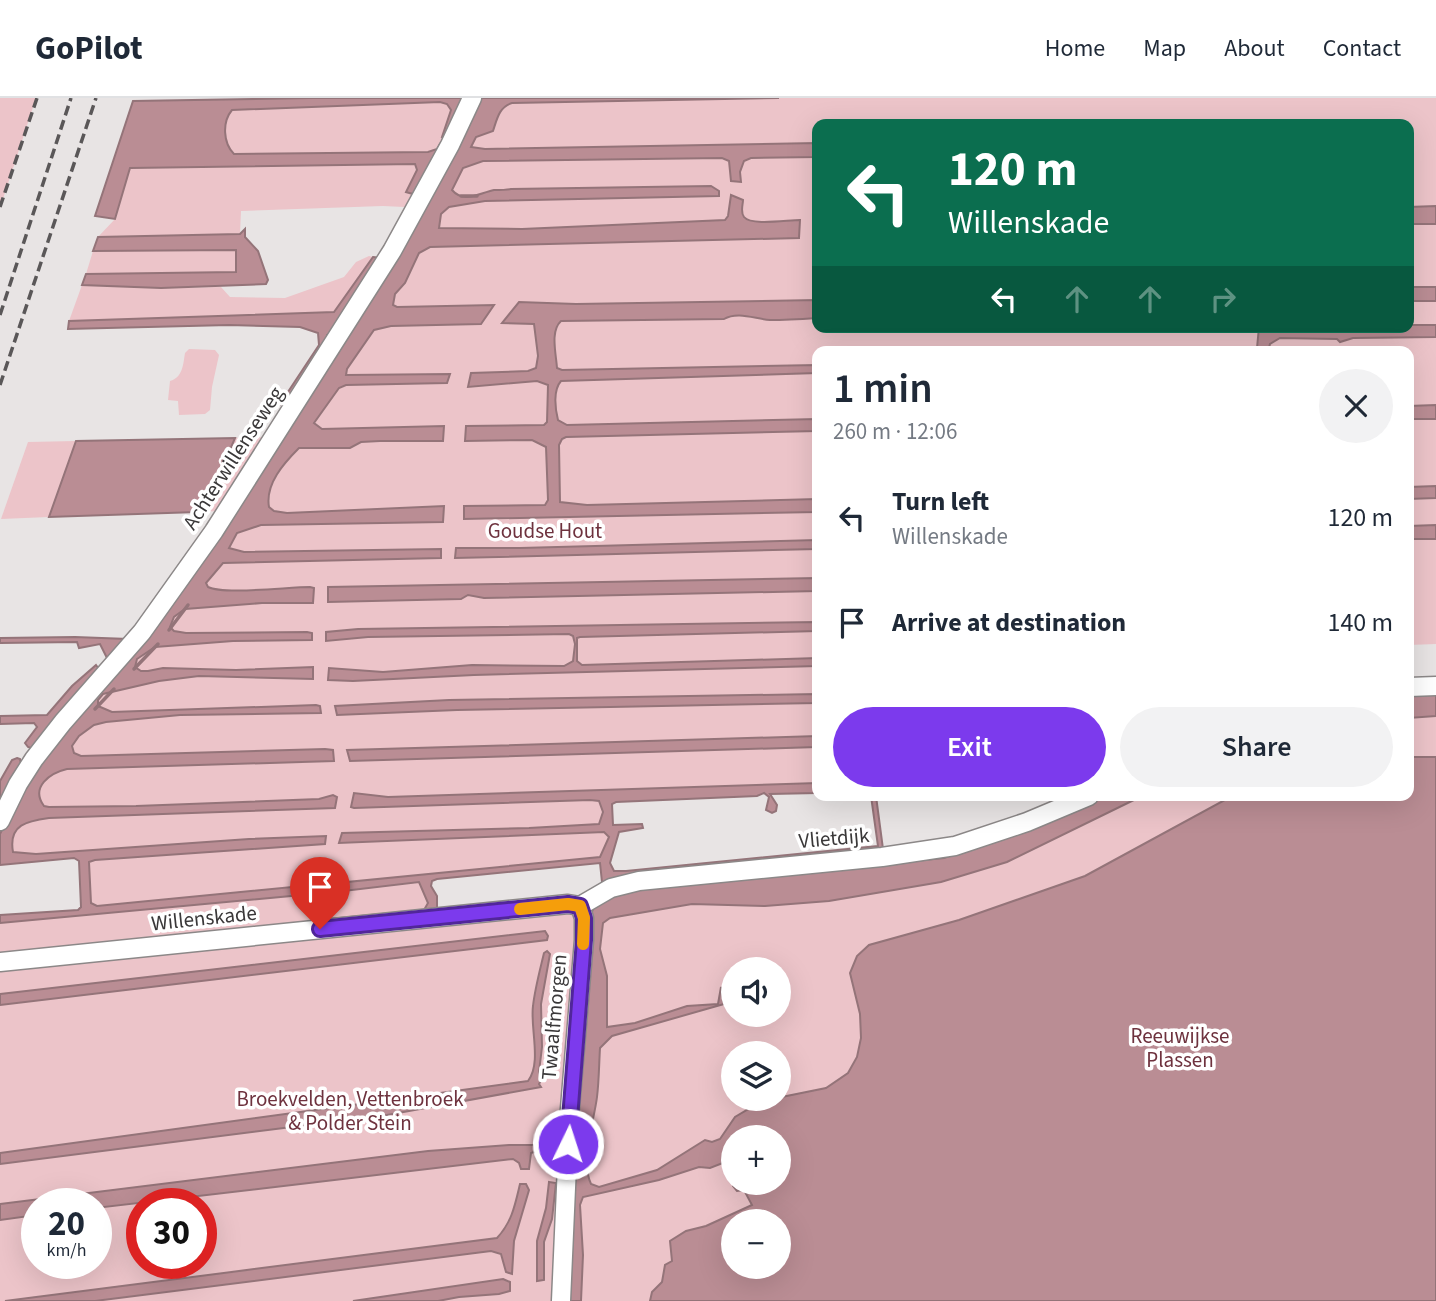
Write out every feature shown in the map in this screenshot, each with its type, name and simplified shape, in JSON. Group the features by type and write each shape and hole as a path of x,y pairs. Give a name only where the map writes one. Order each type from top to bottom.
{"street":[{"name":"Achterwillenseweg","path":"0,821 34,759 142,632 214,531 392,251 450,145 472,98"},
{"path":"1414,687 1436,686"},
{"name":"Vlietdijk","path":"580,906 611,888 639,881 882,857 955,846 1027,822 1077,801"},
{"name":"Willenskade","path":"0,962 568,904 580,906"},
{"name":"Twaalfmorgen","path":"561,1301 568,1133 584,940 584,918 580,906"}],"green space":[{"path":"0,98 36,98 0,208"},
{"name":"Goudse Hout","path":"648,98 1436,98 1436,644 1414,645 1414,346 812,346 812,788 608,796 612,830 607,859 429,876 430,912 0,957 0,919 85,912 83,855 0,856 9,824 103,694 481,103"},
{"path":"440,102 447,104 451,110 447,129 440,145 428,152 247,156 231,152 227,142 225,125 232,110"},
{"path":"415,164 420,196 410,211 404,207 383,206 241,211 240,234 98,237 115,219 130,168"},
{"path":"236,250 236,272 86,274 93,251"},
{"path":"373,257 334,312 69,321 82,285 221,287 230,297 285,298 344,277 356,262"},
{"path":"189,349 215,350 219,355 210,410 205,414 179,415 178,401 168,400 170,381 180,374 185,353"},
{"path":"268,437 221,511 197,512 222,469 235,438"},
{"path":"76,441 49,517 1,519 28,442"},
{"name":"Reeuwijkse Plassen","path":"1436,707 1436,1301 581,1301 583,1255 580,1205 599,915 1038,835 1109,801 1414,801 1414,708"},
{"name":"Broekvelden, Vettenbroek & Polder Stein","path":"597,900 564,1301 0,1301 0,971 570,913","holes":["529,1190 514,1241 512,1274 504,1243 515,1208"]}],"shaded area":[{"path":"467,98 446,138 442,137 451,110 447,104 440,102 232,110 229,115 225,126 226,138 234,154 428,152 437,149 440,144 443,145 420,196 406,192 417,170 415,164 130,168 115,219 95,216 133,101"},
{"path":"477,98 779,98 512,103 501,110 493,131 476,137 471,147 485,149 812,143 812,157 751,158 744,161 740,172 741,182 731,181 729,161 722,158 483,161 463,168 452,190 467,197 511,189 711,186 719,191 719,196 485,201 449,207 441,214 439,228 522,229 725,220 731,195 743,200 742,213 748,220 800,220 799,238 430,247 419,253 405,283 395,294 393,305 494,305 481,324 391,326 374,330 347,369 346,375 450,374 447,383 346,385 339,388 314,423 322,429 444,426 443,441 380,441 361,442 350,448 299,448 273,482 269,507 274,511 287,513 444,506 443,522 261,525 237,533 229,548 244,552 441,549 441,558 223,563 206,583 208,587 242,591 310,587 314,588 313,603 262,603 185,609 174,617 170,627 174,631 307,632 312,633 312,640 233,641 155,647 137,659 135,667 148,671 163,668 236,670 313,667 313,679 199,676 159,681 103,694 98,700 98,706 112,712 316,705 320,706 321,713 180,715 106,722 94,725 79,736 72,746 74,753 81,756 325,749 333,750 334,761 67,769 49,777 39,793 44,806 49,807 319,799 333,795 337,797 335,808 49,818 21,826 12,843 13,852 36,854 326,836 325,844 89,862 91,903 97,906 312,885 312,894 0,923 0,915 78,910 81,907 79,861 74,858 0,865 0,834 17,797 38,763 188,578"},
{"path":"1436,206 1436,224 1414,224 1414,207"},
{"path":"245,229 245,237 258,251 268,280 266,284 161,288 82,285 86,274 236,272 236,250 93,251 98,237 240,234"},
{"path":"373,257 382,258 334,334 327,335 327,342 284,407 280,404 319,345 318,333 300,327 229,325 68,329 69,321 334,312"},
{"path":"1414,287 1436,287 1436,301 1414,301"},
{"path":"812,300 812,318 770,320 741,316 724,319 561,321 554,343 557,368 562,370 812,365 812,373 561,381 556,394 556,410 558,420 567,425 812,419 812,431 566,437 559,445 560,502 587,505 812,499 812,512 464,519 464,506 545,505 548,500 546,447 532,440 465,441 466,426 544,425 547,422 548,385 537,381 468,387 471,373 528,371 536,368 538,356 534,324 502,323 519,302 576,304"},
{"path":"1414,325 1436,325 1436,337 1353,338 1340,342 1337,339 1280,338 1270,346 1257,346 1258,333 1414,333"},
{"path":"1436,405 1436,419 1414,419 1414,406"},
{"path":"235,438 222,469 197,512 49,517 76,441"},
{"path":"1436,486 1436,498 1414,499 1414,487"},
{"path":"1436,525 1436,539 1414,539 1414,526"},
{"path":"812,540 812,549 455,558 456,548"},
{"path":"812,578 812,591 484,598 468,595 461,599 328,602 328,587"},
{"path":"812,622 812,631 580,637 577,638 577,661 582,665 812,658 812,666 328,680 329,668 383,672 472,665 564,666 573,661 575,644 573,636 569,634 368,637 326,641 326,632 358,629"},
{"path":"0,638 127,639 119,651 107,658 100,644 79,648 77,642 0,643"},
{"path":"96,665 99,669 34,749 25,743 37,727 34,723 0,724 0,716 47,715 72,686"},
{"path":"1414,691 1436,691 1436,716 1414,718"},
{"path":"812,694 812,703 337,715 335,706 449,700"},
{"path":"812,736 812,747 350,761 347,750"},
{"name":"Reeuwijkse Plassen","path":"1414,757 1436,757 1436,1301 650,1301 652,1292 662,1282 665,1265 672,1261 670,1241 686,1231 721,1219 721,1279 791,1279 791,1209 743,1209 752,1205 747,1195 791,1195 791,1125 730,1125 735,1117 745,1111 791,1111 791,1095 826,1088 848,1073 857,1057 861,1038 860,1014 850,973 857,956 869,945 959,920 1085,876 1223,801 1414,801"},
{"path":"17,758 21,764 0,803 0,781 12,760"},
{"path":"812,783 812,793 770,794 777,805 776,811 772,813 766,810 769,797 764,793 757,796 616,802 612,804 613,825 642,824 643,828 619,832 610,863 614,871 626,871 878,846 872,801 877,801 883,849 606,885 602,882 600,863 437,879 432,881 431,886 437,896 437,912 332,922 328,919 424,910 428,903 419,882 335,892 327,891 327,884 600,857 609,837 604,832 339,843 342,833 599,824 603,812 599,801 590,800 351,807 354,793 388,797"},
{"name":"Reeuwijkse Plassen","path":"1087,801 1132,801 1007,862 941,882 829,901 765,906 692,904 610,918 603,923 600,949 607,976 607,1027 635,1023 687,1006 718,1004 721,987 721,1005 612,1036 600,1048 597,1097 587,1164 591,1184 599,1187 657,1170 705,1140 712,1142 720,1139 721,1164 583,1197 580,1205 583,1255 581,1301 564,1301 591,915 594,906 626,890 944,858 1008,836"},
{"path":"545,931 547,940 0,1005 0,994"},
{"path":"547,951 550,954 541,1004 541,1087 387,1115 0,1164 0,1153 528,1081 534,1065 534,999 544,953"},
{"path":"536,1145 537,1151 531,1153 529,1169 521,1169 519,1163 513,1159 217,1194 217,1188 129,1188 428,1151"},
{"path":"549,1182 556,1183 552,1219 544,1242 544,1280 537,1281 537,1241 546,1208"},
{"path":"520,1184 526,1184 529,1190 514,1241 512,1274 506,1272 501,1254 491,1251 95,1301 5,1301 177,1279 217,1279 217,1274 497,1238 510,1219"},
{"path":"126,1188 126,1204 112,1206 112,1190"},
{"path":"21,1201 21,1217 0,1220 0,1204"},
{"path":"503,1279 510,1282 510,1291 499,1294 438,1301 353,1301"}],"waterway":[{"path":"461,196 477,196"},
{"path":"169,630 188,605"},
{"path":"134,669 158,644"},
{"path":"95,709 114,689"}],"railway":[{"path":"0,207 37,98"},
{"path":"0,315 71,98"},
{"path":"0,385 96,98"}],"slow traffic":[{"path":"520,909 568,904 580,906 584,918 583,944"}],"route":[{"path":"320,929 568,904 580,906 584,918 584,940 568,1144"}]}
